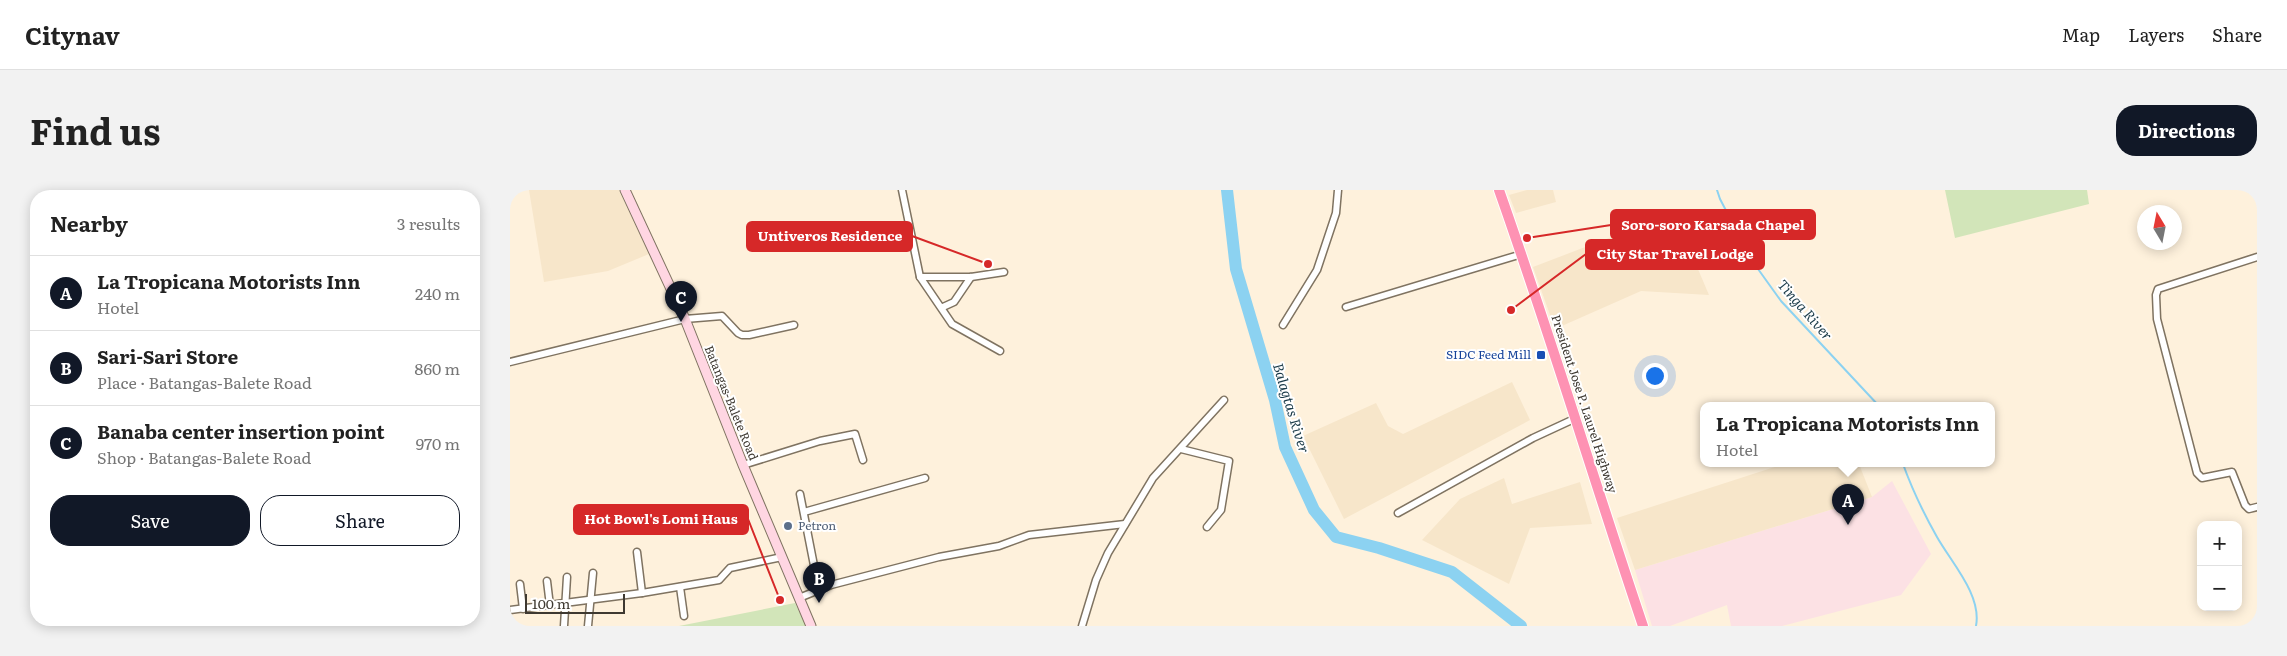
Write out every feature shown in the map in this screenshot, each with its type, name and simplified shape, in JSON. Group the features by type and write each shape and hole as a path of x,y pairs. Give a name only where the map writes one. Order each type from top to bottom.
{"highway":[{"name":"President Jose P. Laurel Highway","path":"1499,190 1538,299 1574,419 1643,626"}],"main road":[{"name":"Batangas-Balete Road","path":"625,190 685,318 742,466 812,626"}],"street":[{"path":"902,190 920,277 943,307 952,324 1000,350"},
{"path":"1283,325 1317,270 1336,213 1338,190"},
{"path":"1346,307 1522,254"},
{"path":"2257,257 2158,289 2156,295 2160,328 2197,473 2202,478 2232,472 2245,505 2249,509 2257,507"},
{"path":"920,277 972,277 1004,272"},
{"path":"943,307 954,302 972,277"},
{"path":"510,362 685,318 722,316 738,333 749,335 794,325"},
{"path":"1082,626 1096,580 1108,553 1153,478 1224,400"},
{"path":"1398,513 1533,438 1574,419"},
{"path":"742,466 820,441 855,434 863,460"},
{"path":"1182,448 1229,460 1221,510 1207,527"},
{"path":"804,512 925,478"},
{"path":"800,494 819,591"},
{"path":"799,598 831,586 939,557 1000,546 1029,535 1125,524"},
{"path":"638,552 642,594"},
{"path":"510,610 642,594 719,580 730,568 782,557"},
{"path":"588,626 593,573"},
{"path":"564,626 567,577"},
{"path":"547,581 550,606"},
{"path":"520,584 523,609"},
{"path":"680,587 684,616"}],"shaded area":[{"path":"529,190 619,190 649,254 608,271 544,282"},
{"path":"1527,190 1553,190 1556,202 1516,213 1509,195"},
{"path":"1674,213 1709,295 1641,291 1555,329 1533,267"},
{"name":"SIDC Feed Mill","path":"1512,382 1530,420 1344,519 1303,436 1376,403 1388,426 1403,434"},
{"path":"1775,467 1860,467 1872,497 1635,570 1617,518"},
{"path":"1504,478 1512,504 1580,482 1592,524 1530,528 1509,584 1422,540 1460,499"},
{"path":"1892,481 1931,554 1901,595 1782,626 1731,626 1727,605 1670,626 1652,626 1635,570 1872,497"}],"green space":[{"path":"1945,190 2087,190 2089,204 1955,238"},
{"path":"795,603 806,626 679,626"}],"waterway":[{"name":"Balagtas River","path":"1227,190 1236,269 1275,400 1285,447 1314,510 1336,537 1379,548 1452,572 1521,626"},
{"name":"Tinga River","path":"1717,190 1753,262 1781,301 1875,402"},
{"name":"Tinga River","path":"1904,467 1927,519 1970,591 1977,614 1976,626"}],"place":[{"name":"Soro-soro Karsada Chapel","path":"1527,238"},
{"name":"Untiveros Residence","path":"988,264"},
{"name":"City Star Travel Lodge","path":"1511,310"},
{"name":"Banaba center insertion point","path":"681,322"},
{"name":"SIDC Feed Mill","path":"1541,355"},
{"name":"La Tropicana Motorists Inn","path":"1848,525"},
{"name":"Petron","path":"788,526"},
{"name":"Hot Bowl's Lomi Haus","path":"780,600"},
{"name":"Sari-Sari Store","path":"819,603"}]}
